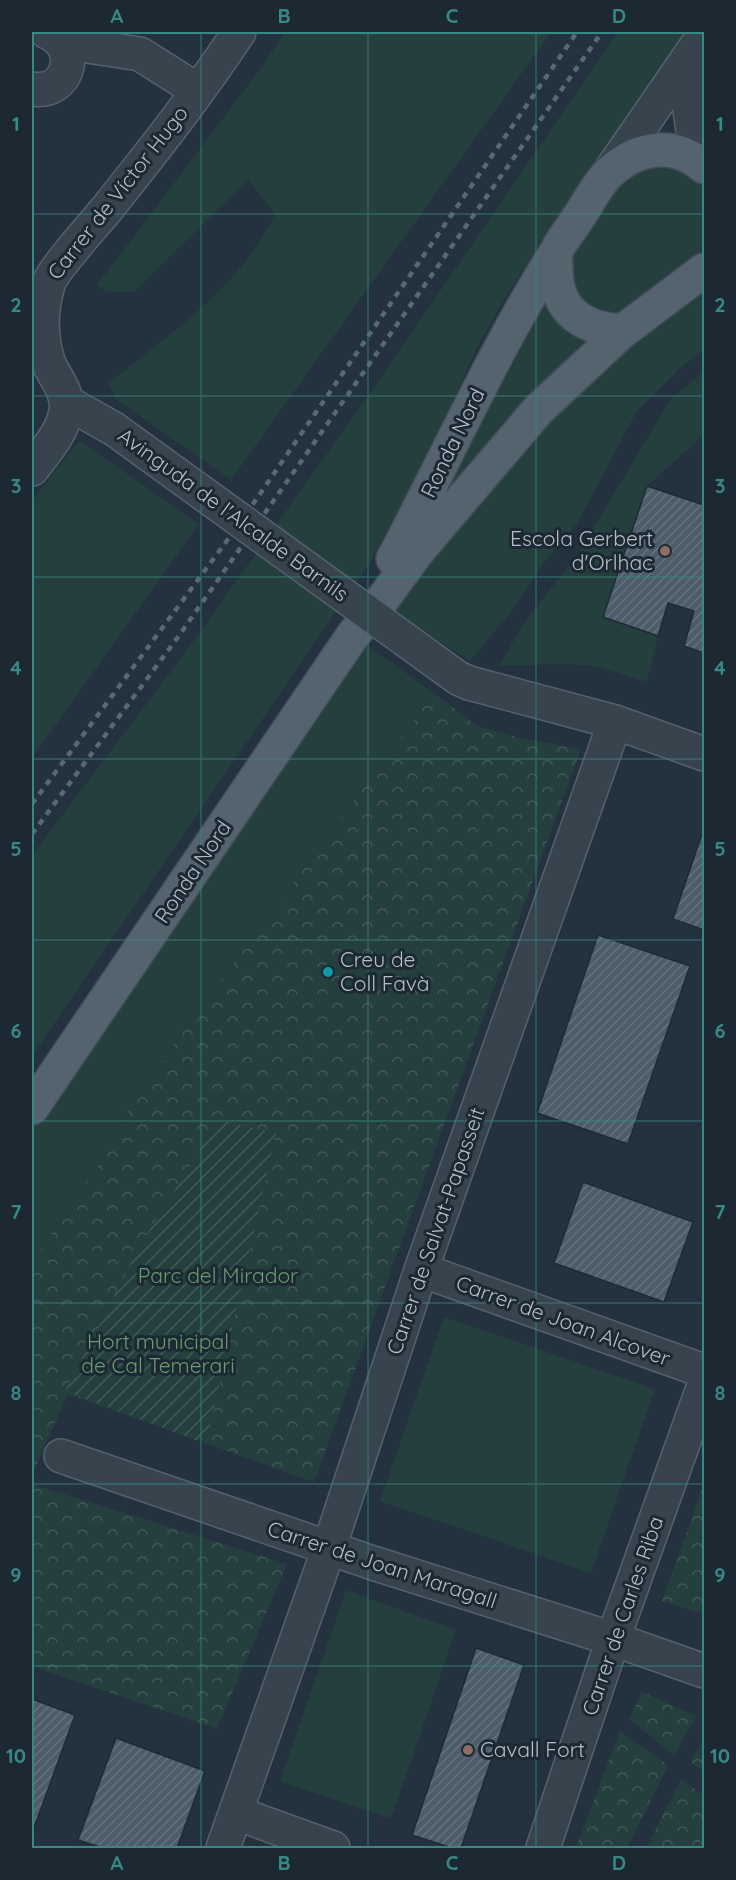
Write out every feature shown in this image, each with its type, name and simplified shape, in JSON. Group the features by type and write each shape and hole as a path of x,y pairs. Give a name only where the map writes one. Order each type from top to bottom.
{"main road":[{"name":"Ronda Nord","path":"353,635 531,291 609,173 642,154 668,149 680,152 705,165"},
{"path":"556,252 556,278 560,295 571,312 590,326 623,331 626,328"},
{"name":"Ronda Nord","path":"32,1108 353,635 418,551 538,410 626,328 705,270"}],"street":[{"name":"Carrer de Víctor Hugo","path":"66,402 61,384 49,362 44,337 42,308 48,281 116,198 239,32"},
{"path":"54,37 140,54 197,90"},
{"path":"32,89 45,89 62,78 66,70 68,60 66,51 54,37"},
{"path":"702,38 687,89 695,144 705,165"},
{"path":"609,173 702,38"},
{"path":"32,469 60,428 66,413 66,402"},
{"name":"Avinguda de l'Alcalde Barnils","path":"66,402 114,429 458,678 469,683 615,722 705,754"},
{"name":"Carrer de Salvat-Papasseit","path":"236,1813 329,1548 421,1270 615,722"},
{"name":"Carrer de Joan Alcover","path":"421,1270 705,1371"},
{"name":"Carrer de Carles Riba","path":"543,1848 613,1639 705,1384"},
{"name":"Carrer de Joan Maragall","path":"61,1456 329,1548 613,1639 705,1671"},
{"path":"223,1848 236,1813 333,1848"}],"green space":[{"path":"285,32 551,32 231,480 116,399 109,383 179,327 224,286 261,240 275,214 248,180 134,292 107,292 97,285 264,64"},
{"path":"618,32 688,32 511,288 480,342 421,469 370,562 32,1056 32,855 185,653 370,393"},
{"path":"657,166 683,171 704,187 704,251 698,258 618,315 591,312 578,299 570,279 574,252 610,197 637,173"},
{"path":"704,270 704,350 686,363 637,411 578,522 543,564 513,610 470,661 380,603 476,481"},
{"path":"548,298 595,341 439,503"},
{"path":"704,371 704,435 647,486 603,616 658,636 647,682 595,666 564,664 499,666 524,623 576,557 670,400"},
{"path":"79,440 199,524 32,758 32,501"},
{"path":"353,635 434,693 129,1105 123,1129 32,1263 32,1108"},
{"name":"Parc del Mirador","path":"434,693 477,726 517,737 581,749 314,1482 68,1394 32,1475 32,1263 123,1129 129,1105"},
{"name":"Hort municipal de Cal Temerari","path":"219,1120 276,1133 206,1444 65,1391 143,1240"},
{"path":"444,1317 655,1389 591,1573 380,1501"},
{"path":"32,1484 287,1564 217,1729 32,1666"},
{"path":"704,1484 704,1614 662,1601"},
{"path":"346,1590 456,1630 391,1819 280,1781"},
{"path":"642,1692 697,1716 674,1755 629,1719"},
{"path":"620,1731 668,1765 627,1848 576,1848"},
{"path":"704,1738 704,1772 691,1762"},
{"path":"681,1779 704,1796 704,1848 646,1848"}],"building":[{"name":"Escola Gerbert d'Orlhac","path":"647,486 704,505 704,653 684,646 694,611 668,603 658,636 603,617"},
{"path":"704,828 704,930 673,919"},
{"path":"598,935 690,966 628,1144 537,1113"},
{"path":"583,1182 693,1222 664,1302 554,1263"},
{"name":"Cavall Fort","path":"476,1648 524,1665 461,1848 452,1848 412,1835"},
{"path":"32,1699 75,1715 34,1828 32,1827"},
{"path":"116,1738 205,1771 177,1848 103,1848 78,1840"}],"railway":[{"path":"32,804 240,523 577,32"},
{"path":"32,834 178,637 602,32"}],"place":[{"name":"Escola Gerbert d'Orlhac","path":"665,551"},
{"name":"Creu de Coll Favà","path":"328,972"},
{"name":"Cavall Fort","path":"468,1750"}]}
